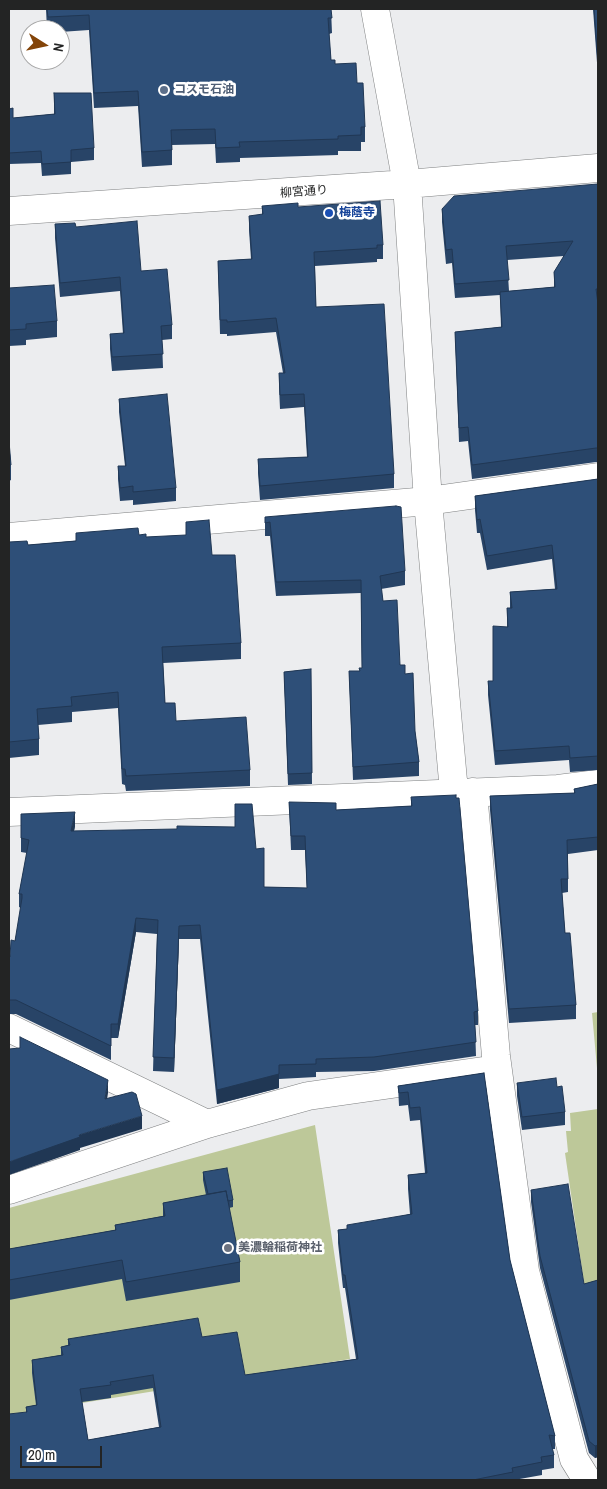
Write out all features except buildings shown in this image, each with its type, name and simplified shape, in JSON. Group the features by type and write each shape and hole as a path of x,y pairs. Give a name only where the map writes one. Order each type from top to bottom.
{"street":[{"path":"375,9 407,184 428,501 497,1069 525,1271 574,1459 588,1480 598,1477"},
{"name":"柳宮通り","path":"9,212 407,184 598,168"},
{"path":"9,537 428,501 598,478"},
{"path":"9,812 558,789 598,784"},
{"path":"9,1028 207,1124"},
{"path":"9,1190 207,1124 308,1096 497,1069"}],"green space":[{"path":"598,1012 598,1079 592,1013"},
{"path":"598,1109 598,1287 585,1290 565,1153 568,1152 566,1131 571,1131 570,1113"},
{"name":"美濃輪稲荷神社","path":"315,1125 350,1359 9,1415 9,1208"}],"place":[{"name":"コスモ石油","path":"164,90"},
{"name":"梅蔭寺","path":"329,213"},
{"name":"美濃輪稲荷神社","path":"228,1248"}]}
